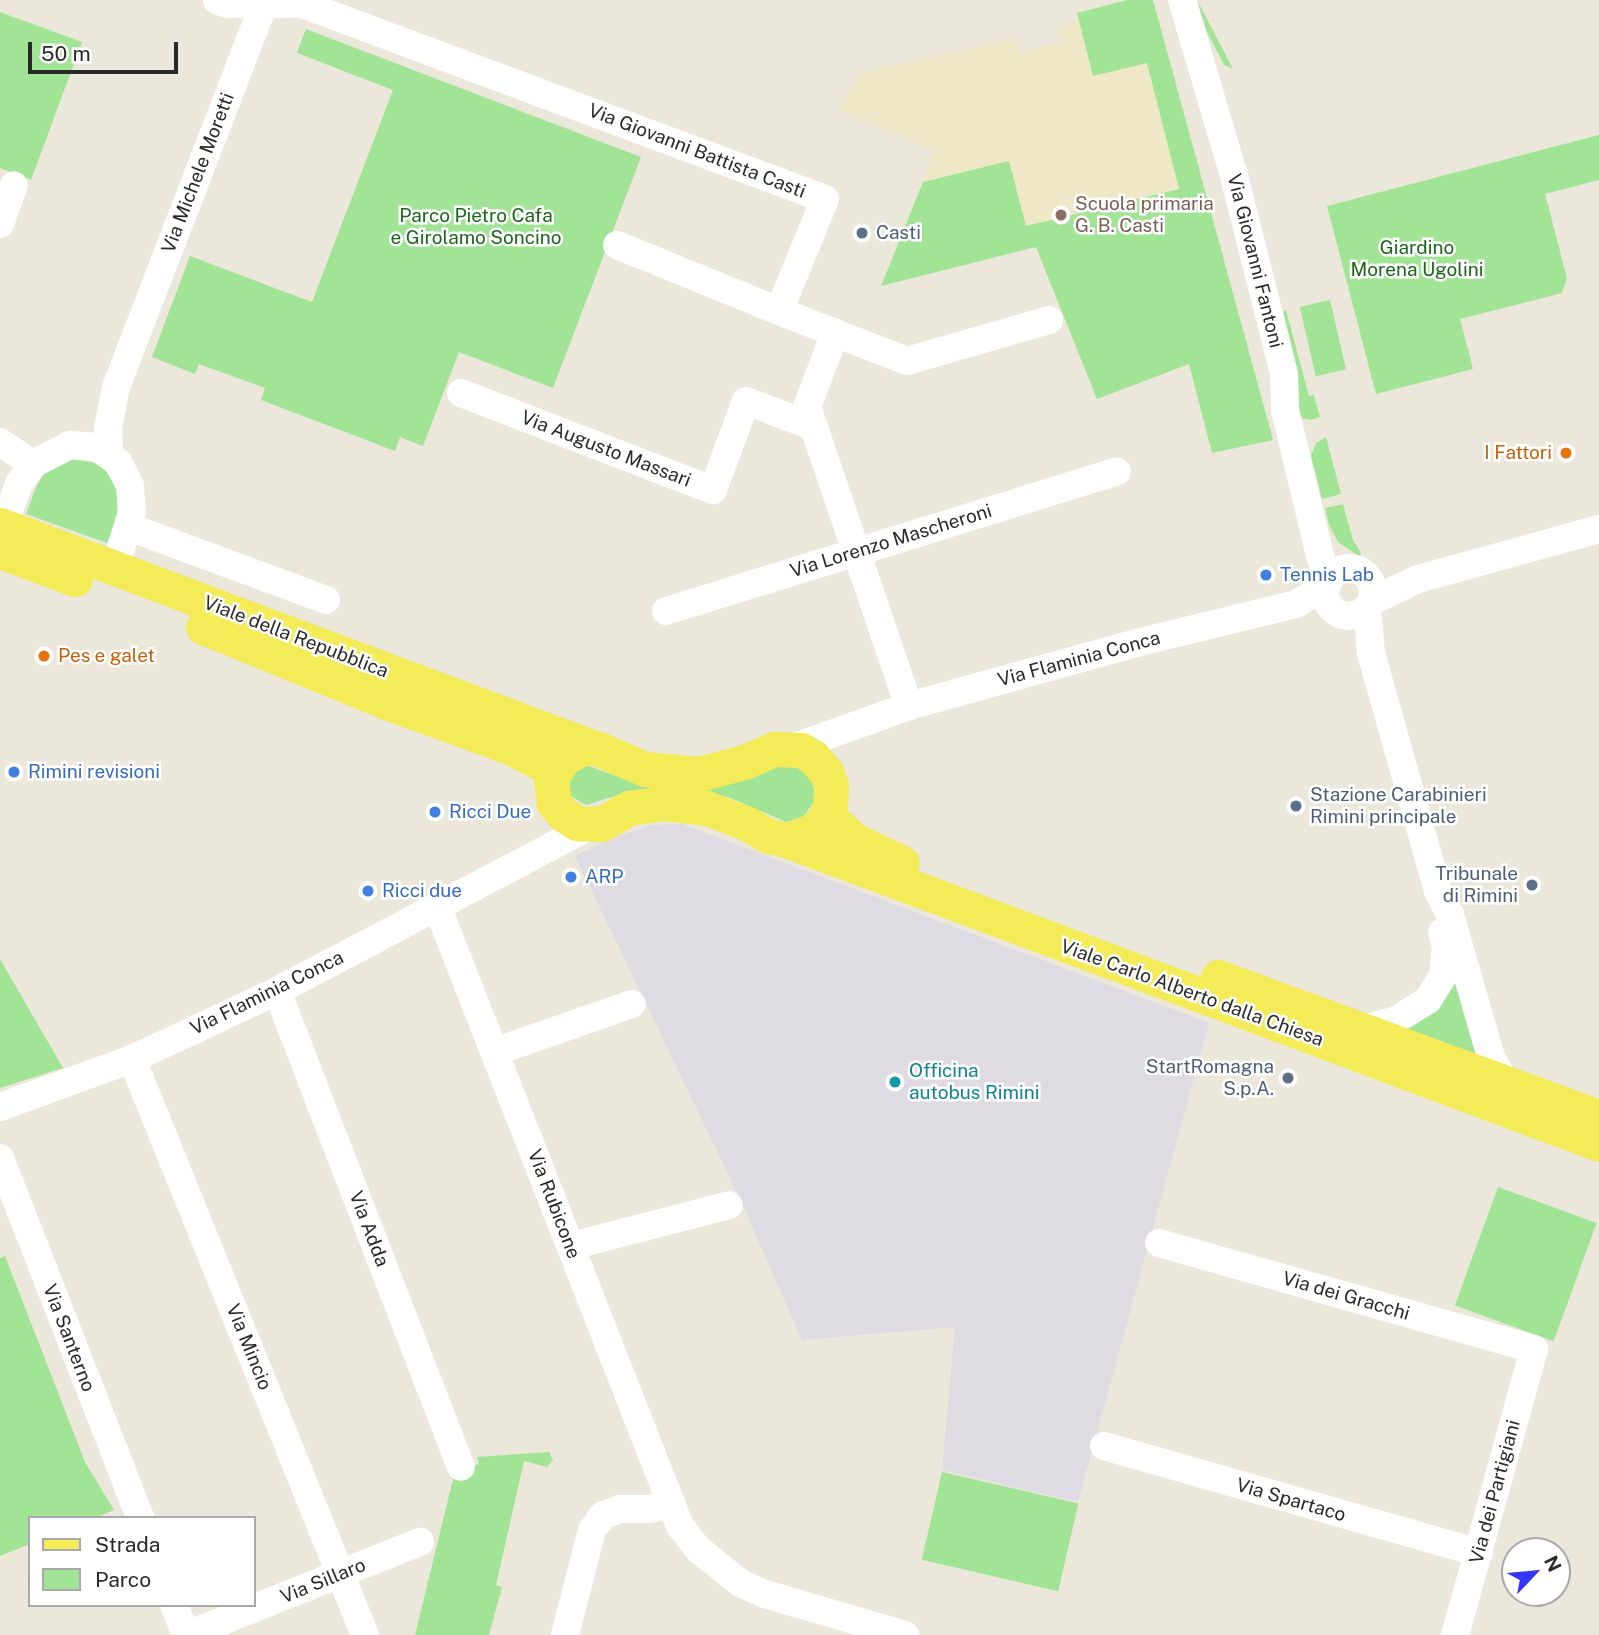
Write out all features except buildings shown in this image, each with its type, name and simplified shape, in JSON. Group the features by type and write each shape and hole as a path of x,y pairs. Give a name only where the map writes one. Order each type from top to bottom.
{"main road":[{"name":"Viale della Repubblica","path":"1,534 115,568 645,769 699,774 744,762 774,749 792,748"},
{"name":"Viale della Repubblica","path":"1,534 186,620 389,703 510,747 554,786 571,821 592,825"},
{"path":"554,786 570,752 592,747"},
{"path":"786,840 811,832 827,815 832,795 826,772 813,757 792,748"},
{"name":"Viale Carlo Alberto dalla Chiesa","path":"592,825 609,820 629,808 664,803 707,808 741,820 768,836 979,902 1363,1029 1599,1117"},
{"name":"Viale Carlo Alberto dalla Chiesa","path":"827,815 869,849 979,902 1599,1144"}],"street":[{"path":"217,0 227,4 264,3"},
{"name":"Via Giovanni Fantoni","path":"1182,0 1233,172 1278,347 1284,374 1286,410 1315,524 1330,547 1371,653 1438,891"},
{"name":"Via Giovanni Battista Casti","path":"264,3 302,4 825,199 779,311"},
{"name":"Via Michele Moretti","path":"109,453 108,428 117,387 264,3"},
{"path":"0,224 14,185"},
{"path":"617,245 907,361 1049,320"},
{"path":"835,333 807,407 909,706"},
{"name":"Via Michele Moretti","path":"81,444 117,387"},
{"name":"Via Augusto Massari","path":"461,393 713,490 746,401 814,427"},
{"path":"0,442 33,464"},
{"path":"1,534 19,484 33,464 58,449 81,444 109,453 118,462 131,486 129,527 115,568"},
{"name":"Via Lorenzo Mascheroni","path":"666,611 1117,471"},
{"path":"129,527 326,600"},
{"path":"1349,593 1418,579 1599,529"},
{"name":"Via Flaminia Conca","path":"792,748 909,706 1148,639 1349,593"},
{"name":"Via Flaminia Conca","path":"826,772 844,743 864,722"},
{"name":"Via Flaminia Conca","path":"524,859 542,836 554,786"},
{"name":"Via Flaminia Conca","path":"0,1107 132,1059 277,991 592,825"},
{"path":"1363,1029 1396,1020 1428,1000 1443,976 1446,948 1439,921 1438,891"},
{"path":"1438,891 1450,915 1491,1056 1504,1080"},
{"name":"Via Rubicone","path":"437,906 680,1526 698,1549 740,1583 765,1594 905,1635"},
{"name":"Via Adda","path":"277,991 461,1466"},
{"path":"494,1052 632,1004"},
{"name":"Via Mincio","path":"132,1059 365,1635"},
{"name":"Via Santerno","path":"0,1158 139,1516"},
{"path":"571,1245 729,1205"},
{"name":"Via dei Gracchi","path":"1158,1244 1534,1349"},
{"name":"Via dei Partigiani","path":"1455,1635 1534,1349"},
{"name":"Via Spartaco","path":"1104,1446 1479,1553"},
{"path":"565,1635 592,1530 602,1516 619,1509 650,1508 670,1503"},
{"name":"Via Sillaro","path":"186,1635 420,1542"},
{"path":"175,1607 186,1635"}],"shaded area":[{"name":"Scuola primaria G. B. Casti","path":"1127,0 1153,0 1273,440 1212,453 1189,364 1097,399 1036,247 881,286 935,151 838,110 859,73 1016,38 1020,52 1062,42 1059,25 1079,20 1077,13"},
{"path":"682,824 1209,1023 1078,1502 942,1470 955,1327 802,1340 740,1199 575,856 611,839 651,825"}],"green space":[{"path":"1127,0 1153,0 1273,440 1212,453 1189,364 1097,399 1036,247 881,286 923,182 1009,161 1026,226 1179,189 1147,63 1093,76 1077,13"},
{"path":"1197,0 1233,69 1224,65 1207,32"},
{"path":"0,12 82,42 31,180 0,168"},
{"name":"Parco Pietro Cafa e Girolamo Soncino","path":"306,29 641,157 553,388 459,352 423,446 400,437 395,451 261,400 265,388 199,364 195,374 152,357 190,256 312,302 393,90 297,53"},
{"name":"Giardino Morena Ugolini","path":"1599,135 1599,180 1545,194 1567,278 1562,293 1460,319 1473,369 1376,394 1327,206"},
{"path":"1330,300 1346,369 1316,376 1300,307"},
{"path":"1286,310 1309,396 1314,395 1320,417 1311,420 1302,418 1298,409 1297,370 1283,311"},
{"path":"1326,437 1341,494 1322,499 1311,456 1316,443"},
{"path":"72,459 101,464 118,489 117,520 107,543 26,514 37,485 46,471"},
{"path":"1343,504 1353,540 1361,553 1360,557 1338,542 1329,525 1325,508"},
{"path":"586,765 641,785 716,787 741,781 774,766 802,768 814,783 814,802 804,816 786,822 731,798 702,790 628,792 586,805 569,795 568,778"},
{"path":"0,959 63,1068 0,1088"},
{"path":"1457,971 1480,1058 1394,1029"},
{"path":"1498,1187 1597,1223 1554,1341 1455,1305"},
{"path":"5,1256 85,1462 114,1510 100,1516 28,1516 28,1545 0,1556 0,1258"},
{"path":"549,1452 553,1460 547,1467 524,1461 496,1585 502,1587 489,1635 415,1635 455,1471 479,1464 477,1457"},
{"path":"942,1472 1078,1503 1058,1591 922,1560"}],"place":[{"name":"Scuola primaria G. B. Casti","path":"1061,215"},
{"name":"Casti","path":"862,233"},
{"name":"I Fattori","path":"1566,453"},
{"name":"Tennis Lab","path":"1266,575"},
{"name":"Pes e galet","path":"44,656"},
{"name":"Rimini revisioni","path":"14,772"},
{"name":"Stazione Carabinieri Rimini principale","path":"1296,806"},
{"name":"Ricci Due","path":"435,812"},
{"name":"ARP","path":"571,877"},
{"name":"Tribunale di Rimini","path":"1532,885"},
{"name":"Ricci due","path":"368,891"},
{"name":"StartRomagna S.p.A.","path":"1288,1078"},
{"name":"Officina autobus Rimini","path":"895,1082"}]}
